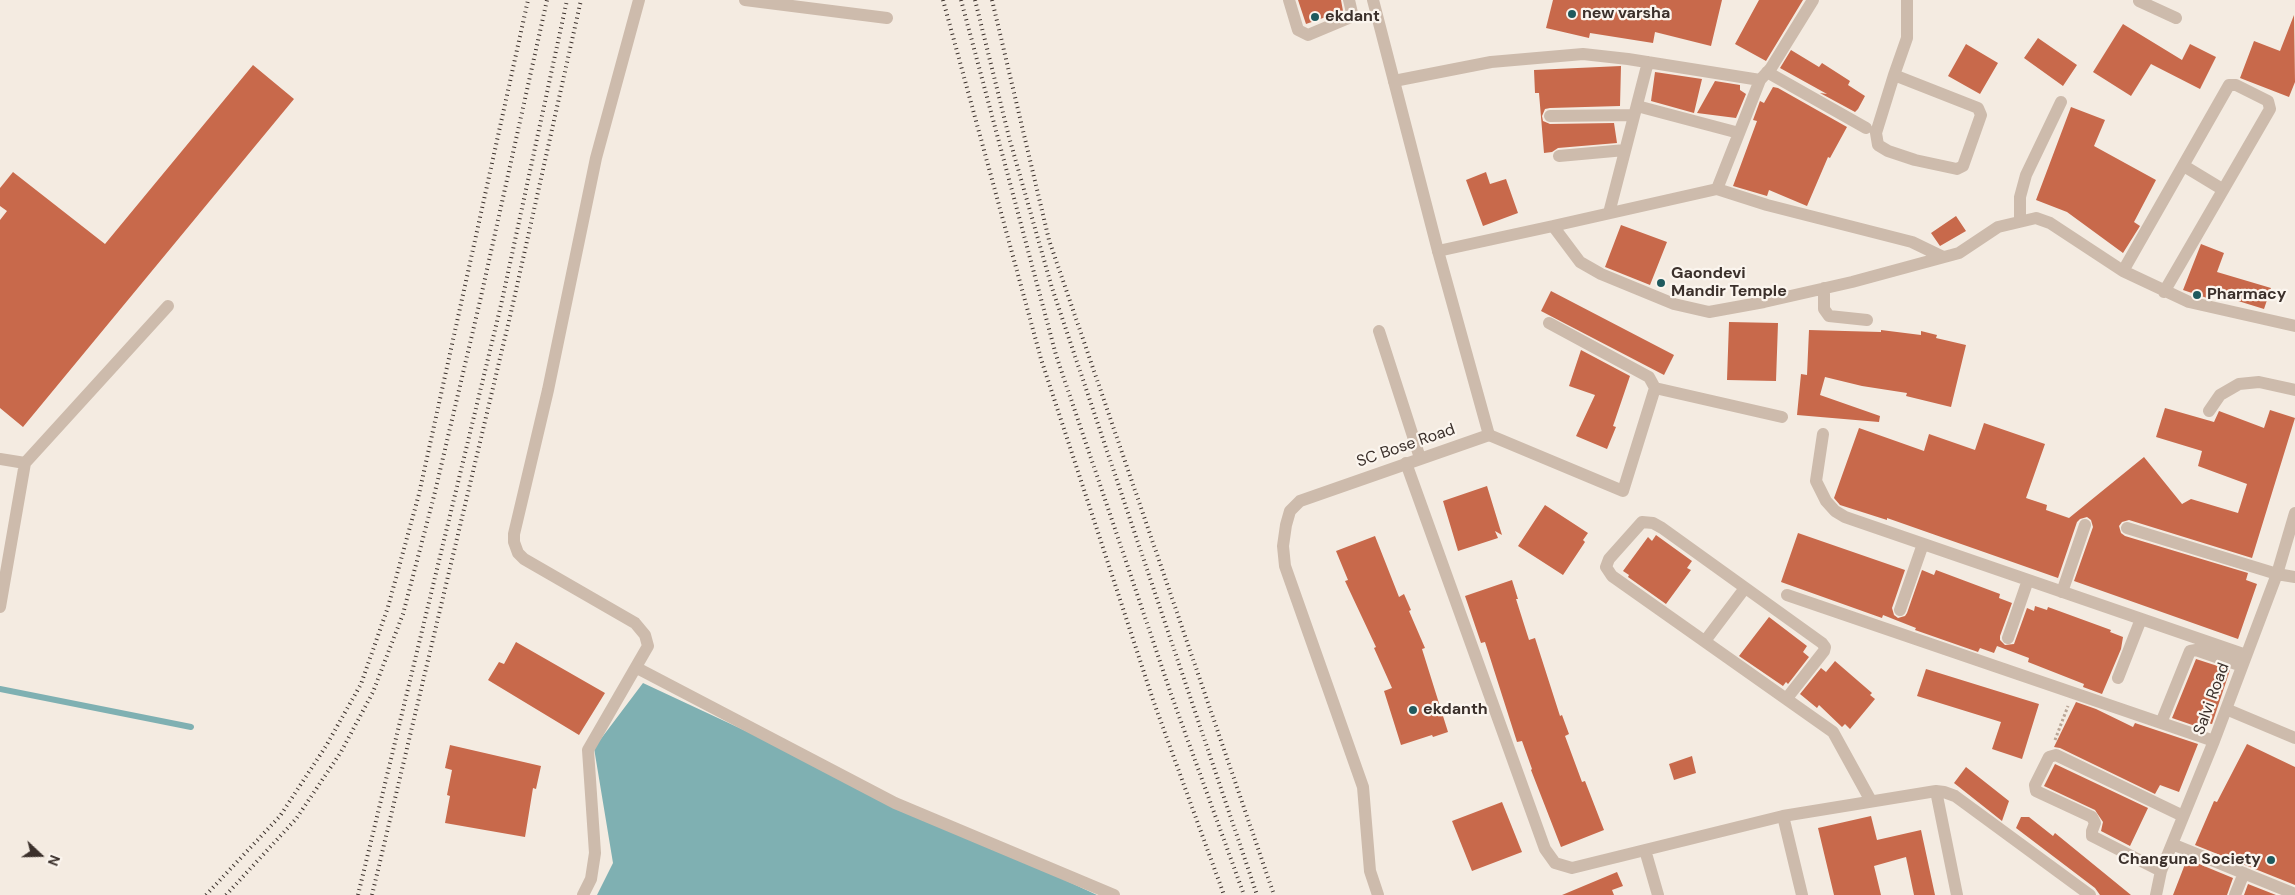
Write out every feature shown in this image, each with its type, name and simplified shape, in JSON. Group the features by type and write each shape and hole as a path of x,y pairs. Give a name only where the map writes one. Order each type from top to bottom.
{"street":[{"path":"584,895 591,879 595,853 588,750 599,727 637,668 648,646 645,635 635,623 524,559 518,553 514,542 596,158 639,0"},
{"path":"746,0 887,18"},
{"path":"1289,0 1298,30 1308,35 1351,17 1349,0"},
{"path":"1373,0 1438,251 1489,435 1622,491 1655,388 1649,377 1549,323"},
{"path":"1717,189 1764,76 1813,0"},
{"path":"1894,75 1978,108 1981,115 1963,166 1957,169 1915,160 1888,150 1878,144 1876,134 1894,75 1907,38 1907,0"},
{"path":"2164,12 2170,0"},
{"path":"2139,1 2176,18"},
{"path":"1394,81 1491,62 1582,54 1764,76 1866,128"},
{"path":"1609,213 1648,62"},
{"path":"2123,270 2229,85 2236,85 2268,101 2270,109 2164,292"},
{"path":"2020,220 2020,197 2026,175 2061,102"},
{"path":"1550,116 1636,110 1739,133"},
{"path":"1559,156 1625,150"},
{"path":"2184,166 2222,189"},
{"path":"1438,251 1717,189 1767,205 1912,242 1943,257"},
{"path":"1553,226 1580,262 1633,288 1674,304 1709,312 1824,288 1959,253 1998,227 2020,220 2036,218 2050,223 2123,270 2164,292 2189,302 2295,326"},
{"path":"1824,288 1824,309 1829,316 1867,320"},
{"path":"0,607 25,463 168,306"},
{"path":"1379,331 1420,458"},
{"path":"2209,411 2220,395 2240,384 2259,382 2295,390"},
{"path":"1655,388 1782,417"},
{"path":"1823,434 1816,481 1826,500 1835,511 1845,518 2141,619 2244,660"},
{"name":"SC Bose Road","path":"1378,895 1370,871 1363,787 1285,566 1283,546 1290,511 1300,501 1489,435"},
{"path":"0,458 25,463"},
{"path":"1406,463 1544,849 1555,863 1572,868 1783,816 1936,791 1955,796 2085,894"},
{"name":"Salvi Road","path":"2156,895 2161,871 2214,741 2277,574 2295,513"},
{"path":"1787,698 1824,651 1825,647 1653,523 1642,522 1609,559 1606,567 1612,576 1833,732 1871,801"},
{"path":"2062,592 2085,525"},
{"path":"2127,528 2277,574 2295,577"},
{"path":"1900,610 1923,544"},
{"path":"2008,638 2028,580"},
{"path":"1704,641 1745,588"},
{"path":"1787,595 2214,741"},
{"path":"2118,678 2141,619"},
{"path":"2161,723 2190,650 2244,660"},
{"path":"637,668 895,803 1114,895"},
{"path":"2226,709 2295,738"},
{"path":"2161,871 2092,836 2095,823 2092,818 2036,791 2034,788 2049,757 2056,755 2183,816"},
{"path":"1936,791 1957,895"},
{"path":"1783,816 1802,895"},
{"path":"2172,844 2295,894"},
{"path":"1645,850 1658,895"},
{"path":"2236,895 2244,873"}],"water":[{"path":"643,683 1097,895 597,895 613,863 594,748"}],"building":[{"name":"ekdant","path":"1298,0 1341,0 1343,11 1306,24"},
{"path":"1553,0 1722,0 1711,46 1655,32 1653,43 1590,33 1589,38 1546,28"},
{"path":"1759,0 1803,0 1766,61 1735,44"},
{"path":"2294,15 2295,82 2289,97 2240,78 2254,41 2280,51"},
{"path":"2123,24 2182,60 2190,44 2216,57 2200,89 2151,64 2131,96 2093,72"},
{"path":"2038,38 2077,65 2063,86 2024,58"},
{"path":"1966,44 1998,63 1980,94 1948,76"},
{"path":"1791,50 1819,67 1822,63 1850,81 1848,85 1865,96 1858,109 1855,112 1780,68"},
{"path":"253,65 294,99 23,427 0,408 0,220 7,211 0,206 0,188 13,172 105,244"},
{"path":"1621,66 1620,106 1550,108 1545,109 1542,116 1543,121 1550,124 1614,123 1617,143 1558,148 1552,152 1544,153 1539,93 1535,93 1534,70"},
{"path":"1655,72 1702,79 1694,113 1651,101"},
{"path":"1715,81 1740,85 1740,90 1746,94 1736,118 1697,113"},
{"path":"1773,87 1847,127 1830,158 1828,157 1807,206 1769,190 1767,196 1733,186 1757,121 1753,120 1760,101 1764,103"},
{"path":"2071,107 2105,120 2094,146 2156,180 2134,222 2140,226 2123,253 2067,212 2036,200"},
{"path":"1486,172 1490,184 1506,179 1518,213 1483,226 1466,180"},
{"path":"1956,216 1966,231 1940,246 1931,233"},
{"path":"1621,225 1667,242 1650,285 1605,267"},
{"path":"2201,244 2224,253 2217,272 2271,288 2264,309 2209,292 2207,298 2183,290"},
{"path":"1551,291 1674,355 1664,375 1541,311"},
{"path":"1729,322 1778,323 1776,381 1727,380"},
{"path":"1809,330 1881,332 1881,330 1921,335 1921,331 1937,335 1936,338 1966,345 1951,407 1906,396 1907,393 1862,386 1825,377 1820,395 1880,416 1879,422 1797,415 1801,374 1807,375"},
{"path":"1581,350 1630,376 1613,426 1616,427 1607,449 1576,436 1595,395 1569,386"},
{"path":"2165,408 2214,422 2219,411 2264,428 2270,410 2295,418 2252,558 2129,520 2122,522 2119,526 2121,533 2125,536 2248,573 2246,580 2257,584 2238,639 2074,581 2093,527 2091,520 2087,517 2077,522 2058,578 1887,518 1887,520 1840,505 1834,498 1859,428 1924,451 1929,434 1975,450 1984,423 2045,444 2026,498 2047,505 2046,510 2069,518 2144,457 2182,504 2191,499 2238,513 2247,484 2198,466 2202,451 2156,437"},
{"path":"1487,486 1502,535 1495,531 1498,538 1458,551 1443,501"},
{"path":"1545,505 1588,533 1583,540 1585,542 1563,575 1518,546"},
{"path":"1798,533 1905,570 1892,608 1894,615 1898,618 1905,616 1907,613 1922,570 1934,575 1936,570 2000,594 1999,598 2012,603 2000,636 2000,640 2005,645 2014,644 2027,608 2034,611 2035,606 2047,610 2048,607 2111,630 2110,632 2123,637 2121,649 2102,694 2083,687 2084,684 2028,662 2029,658 1997,646 1994,653 1980,648 1978,652 1915,630 1916,628 1883,615 1882,618 1781,582"},
{"path":"1656,535 1692,561 1687,568 1691,570 1666,604 1628,577 1629,575 1623,571 1648,537 1652,541"},
{"path":"1375,536 1399,597 1404,594 1411,610 1409,611 1425,648 1422,649 1448,732 1401,745 1384,691 1392,688 1374,648 1376,647 1345,581 1348,580 1336,551"},
{"path":"1512,580 1529,640 1535,638 1560,716 1562,715 1569,734 1565,736 1582,782 1585,781 1604,830 1561,847 1531,770 1522,741 1517,742 1485,642 1481,643 1465,596"},
{"path":"1769,617 1807,646 1803,652 1809,657 1788,684 1786,682 1783,686 1739,656"},
{"path":"516,642 605,693 579,735 488,680 499,662 504,664"},
{"path":"2196,659 2230,670 2212,724 2207,723 2204,729 2172,718"},
{"path":"1835,661 1872,693 1870,695 1875,699 1850,729 1845,724 1842,727 1819,705 1817,708 1800,694 1821,668 1826,672"},
{"path":"1926,669 2039,704 2022,759 1992,749 2001,722 1917,696"},
{"path":"2076,702 2096,709 2133,727 2135,723 2198,744 2179,792 2160,785 2155,794 2060,748 2054,747"},
{"path":"2247,744 2295,767 2295,885 2195,845 2214,801 2217,802"},
{"path":"450,745 541,766 536,789 533,788 525,837 445,823 450,796 447,795 452,770 445,768"},
{"path":"1692,756 1696,773 1674,780 1669,764"},
{"path":"2055,764 2148,808 2130,846 2101,831 2103,822 2095,810 2044,786"},
{"path":"1966,767 2009,801 2002,821 1954,783"},
{"path":"1502,802 1522,852 1472,871 1452,821"},
{"path":"1871,816 1877,840 1921,830 1935,895 1914,895 1906,857 1874,866 1881,895 1834,895 1818,828"},
{"path":"2021,817 2029,817 2053,836 2055,833 2131,895 2100,895 2095,888 2016,828"},
{"path":"2187,859 2233,878 2227,895 2173,895"},
{"path":"1617,872 1623,886 1612,890 1614,895 1562,895"},
{"path":"2248,884 2276,895 2244,895"}],"waterway":[{"path":"0,689 191,727"}],"railway":[{"path":"206,895 280,816 326,746 361,684 388,607 419,494 528,0"},
{"path":"226,895 296,819 341,752 373,692 403,614 434,496 480,301 547,0"},
{"path":"358,895 501,305 567,0"},
{"path":"372,895 512,308 581,0"},
{"path":"943,0 1041,359 1153,700 1224,895"},
{"path":"961,0 1056,355 1171,694 1244,895"},
{"path":"975,0 1009,137 1052,288 1257,895"},
{"path":"992,0 1049,240 1274,895"}],"place":[{"name":"new varsha","path":"1572,14"},
{"name":"ekdant","path":"1315,17"},
{"name":"Gaondevi Mandir Temple","path":"1661,283"},
{"name":"Pharmacy","path":"2197,295"},
{"name":"ekdanth","path":"1413,710"},
{"name":"Changuna Society","path":"2271,860"}]}
